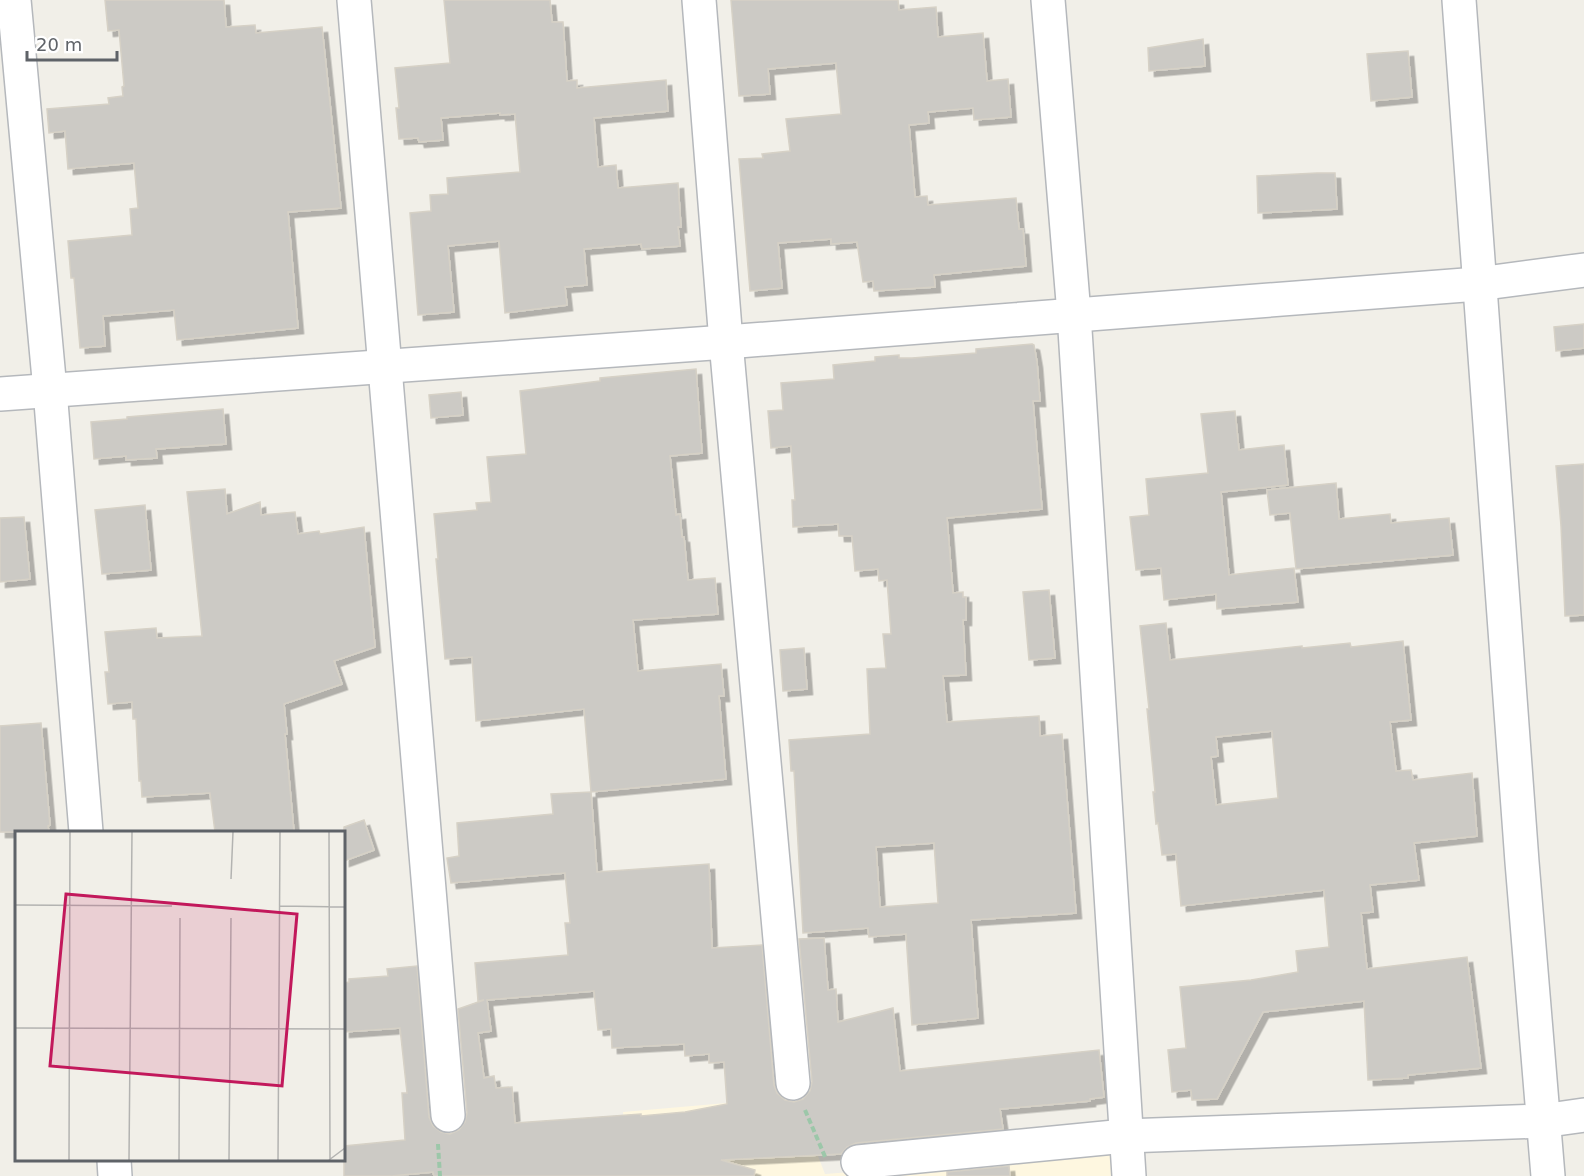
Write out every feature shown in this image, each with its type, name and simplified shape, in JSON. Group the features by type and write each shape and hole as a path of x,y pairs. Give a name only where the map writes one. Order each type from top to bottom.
{"street":[{"path":"14,0 50,390 86,831"},
{"path":"354,0 448,1115"},
{"path":"699,0 726,342 793,1083"},
{"path":"1048,0 1074,314 1129,1176"},
{"path":"1459,0 1478,284 1548,1176"},
{"path":"0,394 726,342 1478,284 1584,270"},
{"path":"858,1162 1125,1136 1542,1121 1584,1115"},
{"path":"114,1161 115,1176"}],"path":[{"path":"793,1083 829,1165 858,1162"}],"shaded area":[{"path":"795,1097 825,1174 1114,1152 1116,1176 443,1176 626,1141 623,1112"}],"building":[{"path":"105,0 224,0 226,27 255,25 256,33 322,27 341,208 288,212 298,328 177,340 174,310 103,316 105,346 80,348 74,278 71,278 68,241 132,235 130,209 138,208 134,163 68,169 65,131 49,133 47,109 109,104 108,98 123,96 119,30 108,31"},
{"path":"444,0 550,0 552,22 563,22 567,81 577,80 577,88 666,80 668,111 594,118 598,167 616,165 618,188 678,183 680,246 642,249 641,244 584,249 587,285 565,287 567,305 505,313 499,241 448,246 454,312 418,315 410,213 431,211 430,195 448,194 447,178 520,172 515,114 500,115 500,113 441,118 443,140 419,142 418,138 399,139 395,68 450,63"},
{"path":"731,0 898,0 899,10 936,7 938,37 983,33 987,81 1008,79 1011,117 974,120 973,108 928,112 929,123 909,125 915,197 927,196 928,205 1016,198 1019,229 1023,229 1026,266 934,275 935,287 874,291 873,281 863,282 857,242 831,244 831,239 778,243 782,288 750,291 739,159 763,158 762,154 790,151 786,119 841,114 836,63 768,69 770,94 739,96"},
{"path":"1203,39 1205,66 1149,71 1148,48"},
{"path":"1408,51 1412,97 1371,101 1367,54"},
{"path":"1335,173 1337,209 1258,213 1257,176"},
{"path":"1584,324 1584,348 1556,351 1554,327"},
{"path":"1034,345 1040,401 1033,401 1042,509 947,518 953,593 963,592 963,597 966,597 966,620 963,620 966,675 943,676 947,722 1039,716 1040,736 1062,734 1076,913 971,920 978,1018 912,1025 906,934 869,937 868,928 803,933 794,771 791,771 789,740 870,734 867,669 886,668 883,634 891,634 887,580 879,581 878,569 855,571 852,536 839,536 838,524 793,527 792,500 795,500 791,446 771,448 768,411 783,410 781,383 834,379 833,365 875,361 875,357 899,355 899,358 912,358 976,353 976,349","holes":["934,843 938,903 880,907 876,847"]},
{"path":"696,369 702,453 670,456 676,515 680,514 688,580 715,578 718,614 633,620 638,671 721,664 724,696 719,696 726,779 591,792 584,709 476,721 472,657 445,659 434,514 477,510 476,503 491,502 487,457 526,454 520,391 600,381 600,378"},
{"path":"461,392 463,415 431,418 429,395"},
{"path":"223,409 226,444 156,449 157,458 126,460 126,456 94,459 91,422"},
{"path":"1235,411 1239,450 1284,445 1288,485 1221,492 1229,575 1294,568 1298,602 1217,609 1216,594 1164,600 1161,568 1136,570 1130,517 1149,515 1146,479 1208,473 1201,414"},
{"path":"1584,464 1584,615 1565,616 1556,466"},
{"path":"1336,483 1339,519 1390,514 1391,523 1449,518 1453,555 1296,569 1290,513 1270,515 1267,490"},
{"path":"225,489 227,514 260,502 261,515 295,512 298,534 319,531 320,534 364,527 375,647 334,661 342,684 284,704 294,831 215,831 210,793 142,797 136,719 133,719 132,702 108,704 105,672 109,672 105,632 156,628 157,638 202,636 187,492"},
{"path":"145,505 151,570 102,574 95,510"},
{"path":"24,517 30,579 0,582 0,518"},
{"path":"1049,590 1055,658 1029,660 1023,592"},
{"path":"1166,623 1170,660 1302,646 1302,648 1350,643 1351,647 1403,641 1411,720 1390,722 1396,771 1411,770 1413,780 1472,773 1477,836 1414,843 1419,880 1370,885 1373,912 1361,913 1367,969 1467,957 1481,1068 1408,1075 1408,1078 1368,1080 1364,1001 1263,1012 1217,1099 1192,1100 1191,1090 1172,1092 1168,1050 1186,1048 1180,987 1251,980 1298,972 1296,951 1329,947 1324,890 1181,906 1176,854 1162,855 1158,823 1156,824 1147,709 1149,709 1140,626","holes":["1272,731 1278,798 1216,805 1211,757 1218,756 1216,737"]},
{"path":"804,648 807,689 783,691 780,650"},
{"path":"41,723 49,831 0,832 0,726"},
{"path":"591,792 597,872 709,864 712,948 762,945 774,1085 777,1093 785,1100 794,1102 803,1099 810,1091 812,1082 799,939 824,938 828,990 836,989 838,1022 893,1008 900,1071 1099,1050 1104,1097 1090,1099 1090,1101 1000,1109 1003,1129 856,1143 847,1147 841,1154 721,1160 755,1170 754,1176 434,1176 433,1172 391,1176 344,1176 345,1146 405,1140 402,1093 407,1093 400,1028 345,1032 345,983 349,982 349,979 388,976 387,969 417,966 429,1117 433,1126 441,1132 450,1134 459,1130 465,1122 467,1113 458,1009 484,1000 478,1001 475,963 568,955 565,923 570,923 565,873 451,883 447,858 459,856 457,823 553,814 551,794","holes":["594,991 598,1030 611,1029 612,1048 684,1044 685,1056 709,1054 709,1063 724,1062 727,1104 685,1112 641,1116 641,1114 515,1123 512,1087 496,1088 494,1076 484,1078 478,1033 491,1031 487,1000"]},
{"path":"364,820 374,850 345,861 344,827"},
{"path":"1009,1166 1010,1176 947,1176 947,1172"}]}
